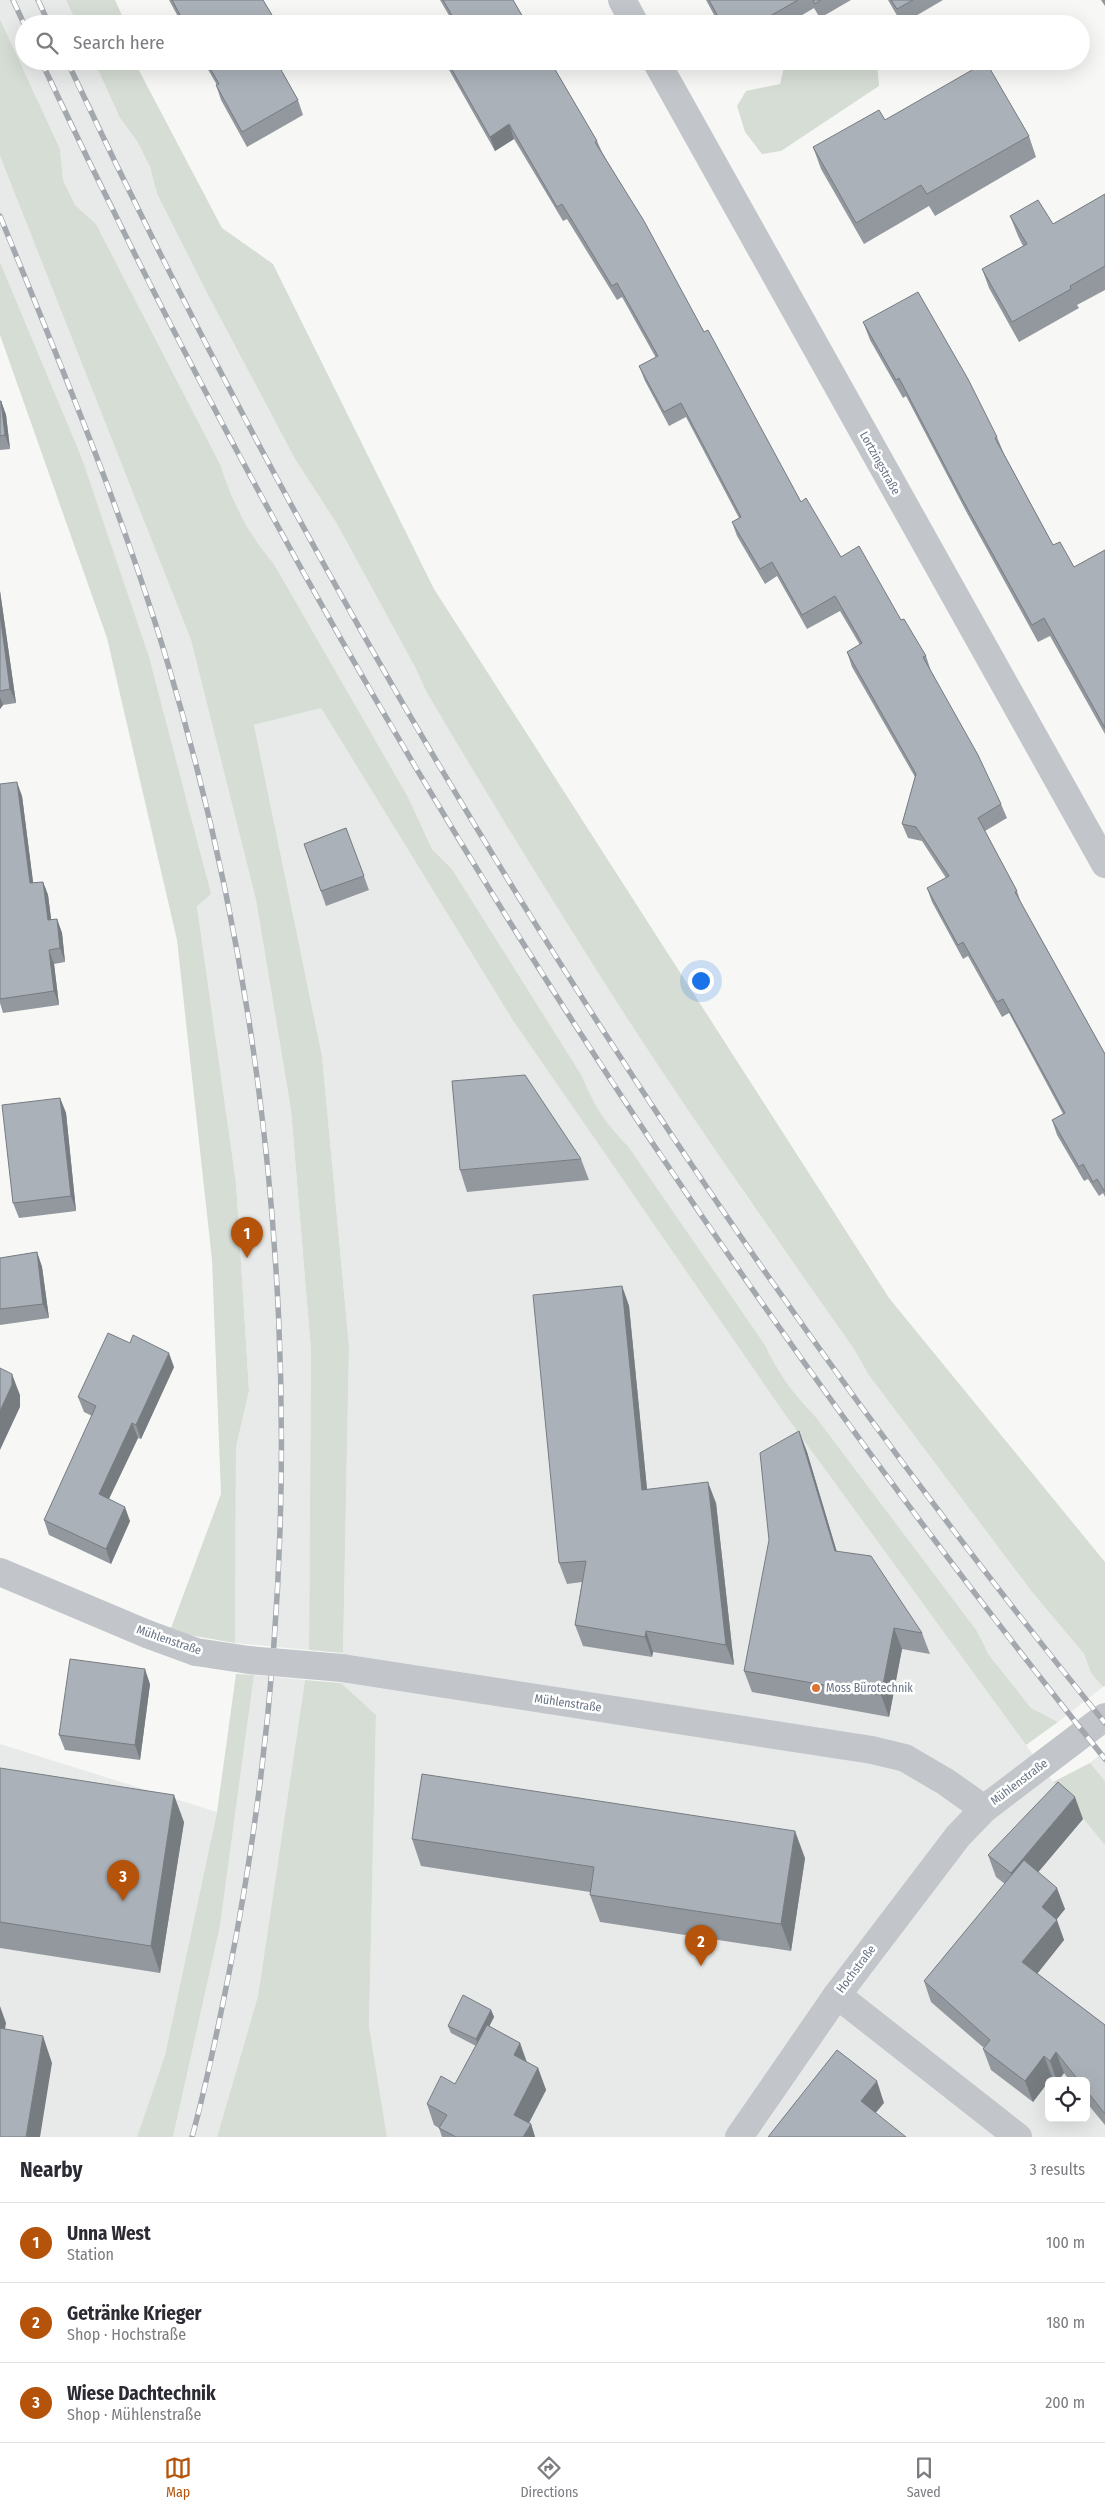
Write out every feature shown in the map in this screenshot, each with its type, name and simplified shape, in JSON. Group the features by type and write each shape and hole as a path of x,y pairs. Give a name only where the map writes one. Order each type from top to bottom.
{"street":[{"path":"622,0 631,15"},
{"name":"Lortzingstraße","path":"661,70 1105,864"},
{"name":"Mühlenstraße","path":"0,1572 147,1634 196,1652 249,1660 342,1668 872,1750 905,1758 946,1782 984,1809 1105,1717"},
{"name":"Hochstraße","path":"739,2137 837,1995 916,1888 958,1836 984,1809"},
{"path":"837,1995 1018,2137"}],"shaded area":[{"path":"0,0 66,0 73,15 15,15 15,52 0,19"},
{"path":"66,0 115,0 122,15 73,15"},
{"path":"0,19 15,52 15,70 24,70 60,149 63,180 75,205 96,224 220,464 242,517 256,541 274,564 408,797 432,849 452,869 582,1076 601,1114 628,1146 765,1345 787,1383 815,1416 977,1631 989,1655 1031,1708 1058,1722 1026,1745 786,1416 512,1019 321,708 254,725 322,1056 349,1346 343,1653 309,1650 311,1351 291,1110 256,900 191,640 0,156"},
{"path":"24,70 98,70 120,118 137,141 150,167 157,194 206,291 295,459 337,524 415,667 427,693 570,928 628,1019 745,1194 854,1349 868,1374 1032,1592 1084,1654 1091,1673 1103,1687 1058,1722 1031,1708 989,1655 977,1631 815,1416 795,1396 777,1370 765,1345 628,1146 607,1125 592,1102 582,1076 452,869 432,849 408,797 274,564 254,541 229,493 220,464 96,224 75,205 63,180 60,149"},
{"path":"98,70 139,70 222,228 273,264 434,589 889,1298 1105,1562 1105,1686 1103,1687 1091,1673 1084,1654 1032,1592 868,1374 854,1349 739,1185 601,978 427,693 415,667 337,524 295,459 157,194 150,167 137,141 120,118"},
{"path":"783,70 878,70 879,86 781,151 762,154 745,132 737,106 746,91 780,84"},
{"path":"0,156 191,640 256,900 291,1110 311,1351 309,1650 235,1643 236,1447 249,1391 236,1183 197,905 81,456 0,262"},
{"path":"0,262 81,456 149,657 211,894 197,906 236,1183 249,1391 236,1447 235,1643 189,1635 171,1628 221,1494 212,1260 177,940 107,638 0,335"},
{"path":"321,708 512,1019 786,1416 1053,1782 1105,1845 1105,2137 387,2137 369,2026 376,1716 341,1683 349,1346 322,1056 254,725"},
{"path":"236,1674 254,1675 220,1926 173,2137 137,2137 165,2055 217,1812"},
{"path":"254,1675 305,1680 258,1996 217,2137 173,2137 220,1926"},
{"path":"305,1680 341,1683 376,1715 369,2026 387,2137 217,2137 258,1996"},
{"path":"0,1744 217,1812 165,2055 137,2137 0,2137"},
{"path":"1105,1751 1105,1781 1090,1763"},
{"path":"1090,1763 1105,1781 1105,1845 1053,1782"}],"building":[{"path":"172,0 263,0 272,15 180,15"},
{"path":"443,0 513,0 522,15 452,15"},
{"path":"709,0 798,0 772,15 717,15"},
{"path":"813,0 821,0 815,4"},
{"path":"891,0 913,0 897,9"},
{"path":"211,70 281,70 298,100 242,132 216,85 219,84"},
{"path":"452,70 555,70 597,141 595,142 644,221 704,332 708,330 801,502 806,498 841,557 859,546 901,620 904,619 926,656 923,657 978,755 1001,804 978,818 1017,891 1015,892 1105,1054 1105,1192 1097,1179 1093,1182 1083,1164 1079,1167 1052,1120 1065,1113 1003,999 997,1002 963,942 958,945 927,888 949,876 916,827 902,824 916,774 847,652 862,643 835,596 802,615 772,562 760,569 732,522 741,517 681,403 664,412 639,366 658,356 617,283 612,286 562,204 557,207 509,124 490,137"},
{"path":"972,70 991,70 1029,136 927,194 921,185 856,223 813,147 879,110 885,120"},
{"path":"1105,194 1105,266 1070,286 1071,289 1012,322 982,269 1027,244 1010,216 1038,200 1053,224"},
{"path":"918,292 968,379 997,437 995,438 1053,545 1060,542 1074,567 1105,550 1105,728 1044,618 1032,625 960,495 899,378 896,380 863,322"},
{"path":"0,401 5,435 0,436"},
{"path":"0,614 10,689 0,691"},
{"path":"17,782 30,883 43,882 48,920 57,919 60,948 49,950 54,991 0,999 0,784"},
{"path":"346,828 364,876 321,891 304,844"},
{"path":"525,1075 581,1159 460,1170 452,1081"},
{"path":"60,1098 71,1196 13,1203 2,1105"},
{"path":"37,1252 43,1304 0,1309 0,1258"},
{"path":"622,1286 642,1490 708,1482 726,1645 646,1631 645,1637 575,1625 586,1561 559,1563 533,1295"},
{"path":"108,1333 130,1343 133,1335 169,1353 136,1425 132,1423 99,1494 125,1507 106,1549 44,1520 96,1406 78,1397"},
{"path":"0,1368 12,1374 12,1385 0,1411"},
{"path":"799,1431 835,1551 871,1556 922,1633 894,1628 881,1695 744,1671 769,1540 760,1453"},
{"path":"70,1659 145,1669 135,1745 59,1735"},
{"path":"0,1768 174,1795 151,1946 0,1922"},
{"path":"422,1774 795,1831 781,1924 590,1895 594,1867 412,1839"},
{"path":"1058,1782 1075,1797 1011,1873 988,1855"},
{"path":"1024,1860 1057,1888 1042,1907 1057,1920 1022,1962 1105,2025 1105,2114 1090,2095 1090,2077 1076,2077 1056,2052 1050,2061 1044,2056 1025,2081 983,2049 990,2040 924,1981"},
{"path":"463,1995 491,2010 476,2039 448,2026"},
{"path":"487,2025 520,2043 514,2055 538,2068 514,2115 531,2124 523,2137 456,2137 439,2128 447,2115 427,2104 441,2076 455,2084"},
{"path":"0,2028 43,2036 26,2137 0,2137"},
{"path":"837,2050 877,2081 861,2101 906,2137 768,2137"}],"railway":[{"path":"13,0 20,15"},
{"path":"38,0 45,15"},
{"path":"45,70 151,287 268,509 392,727 522,942 659,1152 802,1359 950,1561 1105,1759"},
{"path":"71,70 174,282 288,499 409,713 535,924 669,1130 808,1333 953,1530 1105,1723"},
{"path":"0,216 91,441 133,555 170,671 212,830 244,991 266,1154 279,1318 281,1483 274,1647 256,1811 229,1973 192,2137"}],"place":[{"name":"Unna West","path":"247,1258"},
{"name":"Moss Bürotechnik","path":"816,1688"},
{"name":"Wiese Dachtechnik","path":"123,1901"},
{"name":"Getränke Krieger","path":"701,1966"}]}
